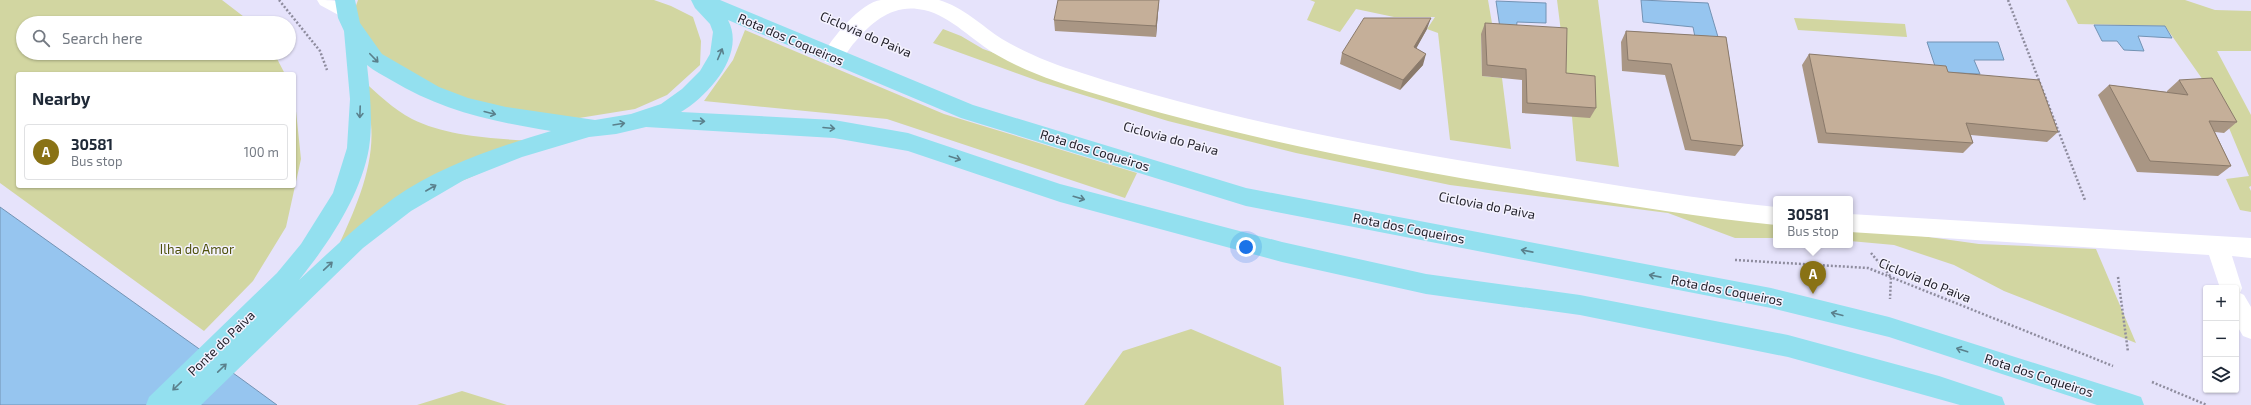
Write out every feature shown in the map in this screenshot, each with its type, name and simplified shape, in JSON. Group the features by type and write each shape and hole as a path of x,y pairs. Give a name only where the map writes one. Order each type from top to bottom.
{"main road":[{"name":"Rota dos Coqueiros","path":"292,287 403,204 456,174 517,150 589,128 619,125 646,119 676,106 699,87 714,69 724,45 722,27 714,13 698,0"},
{"name":"Rota dos Coqueiros","path":"702,0 909,89 968,112 1246,196 1771,298 1889,327 2132,405"},
{"name":"Rota dos Coqueiros","path":"339,4 354,32 375,60 411,84 437,97 504,117 589,128"},
{"name":"Rota dos Coqueiros","path":"292,287 309,251 343,196 358,148 360,99 354,32"},
{"name":"Rota dos Coqueiros","path":"646,119 834,128 908,142 1060,193 1282,252 1426,284 1580,306 1788,346 1938,387 1993,405"},
{"name":"Ponte do Paiva","path":"158,405 292,287"},
{"name":"Ponte do Paiva","path":"184,405 292,287"}],"street":[{"path":"832,56 859,23 872,12 891,3 912,1 937,6 1007,51 1059,73 1149,101 1311,141 1454,169 1716,210 1773,216"},
{"path":"1853,222 2251,248"},
{"path":"2218,247 2229,285"},
{"path":"2239,307 2251,329"}],"path":[{"path":"279,0 292,16"},
{"path":"2008,0 2085,200"},
{"path":"296,21 320,51 328,73"},
{"path":"1870,251 1891,277 1889,327"},
{"name":"Ciclovia do Paiva","path":"1729,259 1868,268 2115,367"},
{"path":"2118,277 2128,352"},
{"path":"2150,382 2207,405"}],"green space":[{"name":"Ilha do Amor","path":"0,0 222,0 243,16 16,16 16,60 278,60 284,72 16,72 16,188 295,188 286,227 253,281 204,331 0,183"},
{"path":"358,0 654,0 671,6 693,17 701,41 700,65 667,95 635,109 579,118 522,115 456,108 385,71 352,17"},
{"path":"1310,0 1488,0 1494,35 1481,35 1482,76 1502,78 1511,149 1450,140 1438,33 1427,29 1435,17 1394,17 1356,9 1340,32 1307,20 1315,2"},
{"path":"1557,0 1598,0 1619,167 1576,161 1572,117 1563,84 1562,40"},
{"path":"2066,0 2185,0 2215,10 2251,11 2251,51 2217,51 2251,115 2251,186 2249,187 2251,191 2251,212 2240,210 2226,179 2249,176 2229,128 2203,80 2165,26 2078,24"},
{"path":"1794,18 1905,24 1907,37 1798,30"},
{"path":"943,29 961,36 983,49 1148,107 1773,220 1773,238 1735,238 1668,213 1450,185 1296,153 1168,121 1041,82 933,43"},
{"path":"745,30 944,114 1137,173 1125,198 887,119 704,101 733,60"},
{"path":"361,79 398,110 412,119 428,126 444,131 480,137 551,142 448,187 338,247 357,203 367,172 370,156 371,124"},
{"name":"Ilha do Amor","path":"296,111 301,159 296,182"},
{"path":"1853,226 1979,244 2096,249 2136,343 2004,291 1954,265 1894,245 1853,241"},
{"path":"1191,329 1281,367 1284,405 1084,405 1123,351"},
{"path":"462,391 507,405 417,405"}],"water":[{"path":"1641,0 1708,3 1718,37 1695,37 1693,27 1643,22"},
{"path":"1496,1 1546,3 1546,23 1517,22 1516,31 1500,28"},
{"path":"2094,25 2165,26 2172,38 2138,36 2144,51 2124,50 2117,41 2102,41"},
{"path":"1927,42 1998,42 2004,60 1974,60 1980,74 1937,72"},
{"path":"0,207 240,378 277,405 0,405"}],"building":[{"path":"1058,0 1159,0 1156,26 1054,20"},
{"path":"1364,18 1431,18 1414,47 1426,54 1403,80 1342,53"},
{"path":"1485,23 1567,28 1566,73 1595,76 1596,108 1527,103 1526,69 1487,65"},
{"path":"1626,31 1726,37 1743,146 1691,140 1671,64 1628,60"},
{"path":"1809,54 1946,66 1948,72 2039,80 2058,132 1966,123 1973,143 1826,133"},
{"path":"2212,78 2237,122 2209,121 2231,166 2150,161 2109,85 2188,95 2179,80"}],"place":[{"name":"30581","path":"1813,294"}]}
